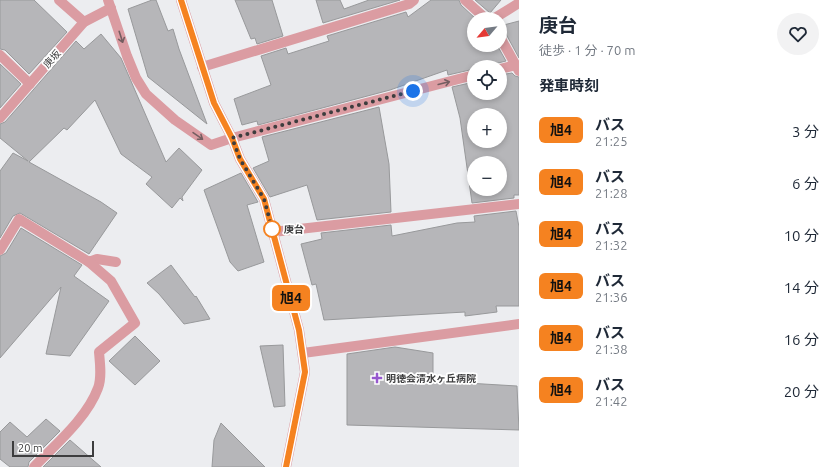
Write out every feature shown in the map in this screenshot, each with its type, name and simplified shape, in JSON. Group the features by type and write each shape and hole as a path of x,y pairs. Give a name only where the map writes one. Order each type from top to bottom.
{"street":[{"path":"59,0 84,22"},
{"path":"180,0 214,103 232,138 240,159 264,199 299,330 305,372 286,467"},
{"path":"202,67 409,4 414,0"},
{"path":"465,0 478,12"},
{"path":"504,12 519,3"},
{"path":"110,4 127,56 136,78 146,94 175,120 211,145 232,138 467,77"},
{"name":"庚坂","path":"0,118 84,22 110,4"},
{"path":"507,49 518,68 507,69"},
{"path":"0,55 30,84"},
{"path":"273,232 519,204"},
{"path":"0,250 19,219 88,262 111,281 135,323 99,352 100,368 98,388 84,414 34,467"},
{"path":"88,262 97,259 116,262"},
{"path":"303,353 519,324"}],"building":[{"path":"0,0 34,0 67,32 29,74 5,50 0,49"},
{"path":"152,0 156,0 168,31 173,29 207,124 148,77 128,9"},
{"path":"235,0 272,0 283,36 257,44 255,38 251,39"},
{"path":"316,0 340,0 344,9 369,0 400,0 323,23"},
{"path":"431,0 459,0 461,5 468,12 467,12 467,52 501,52 505,60 467,60 467,71 448,75 447,70 390,90 258,125 257,121 242,125 234,99 271,85 261,56 286,48 288,54 329,41 327,36 406,12 408,17"},
{"path":"475,0 501,0 491,12 489,12"},
{"path":"519,21 519,58 507,36 507,24"},
{"path":"101,34 121,58 166,162 179,148 202,170 182,197 183,201 180,198 172,208 146,184 152,177 121,154 95,100 67,130 64,128 29,162 101,202 117,213 89,254 20,213 13,216 0,238 0,171 13,153 28,161 0,138 0,124 5,122 76,41 84,49"},
{"path":"0,64 21,84 0,108"},
{"path":"512,73 519,77 519,195 514,195 514,198 472,203 471,196 507,196 507,156 467,156 467,168 460,118 452,87 467,84 467,100 507,100 507,74"},
{"path":"379,107 389,164 391,212 317,220 307,185 270,197 253,168 269,161 262,137"},
{"path":"241,173 258,202 247,205 264,262 238,271 230,262 204,190"},
{"path":"516,211 519,227 519,306 496,306 497,312 465,316 465,312 324,320 316,284 312,285 301,244 322,239 321,233 391,225 392,236 457,223 475,222 474,216"},
{"path":"21,228 82,265 74,276 109,301 70,356 46,354 61,287 0,358 0,256 6,253"},
{"path":"171,265 195,297 196,296 210,319 184,324 159,294 147,283"},
{"path":"135,336 160,361 135,385 109,361"},
{"path":"283,345 285,406 274,407 260,346"},
{"path":"395,347 433,353 433,381 517,386 519,430 347,425 347,354"},
{"path":"46,419 60,431 29,462 28,467 10,467 0,459 0,432 10,422 27,437"},
{"path":"221,423 265,467 212,467 214,440"},
{"path":"70,440 101,467 43,467"}],"bus line":[{"name":"旭4","path":"181,0 214,103 232,138 240,159 264,199 299,330 305,372 286,467"}],"place":[{"name":"庚台","path":"272,229"},
{"name":"明徳会清水ヶ丘病院","path":"377,378"}],"route":[{"path":"272,229 273,232 264,199 240,159 232,138 413,91"}]}
